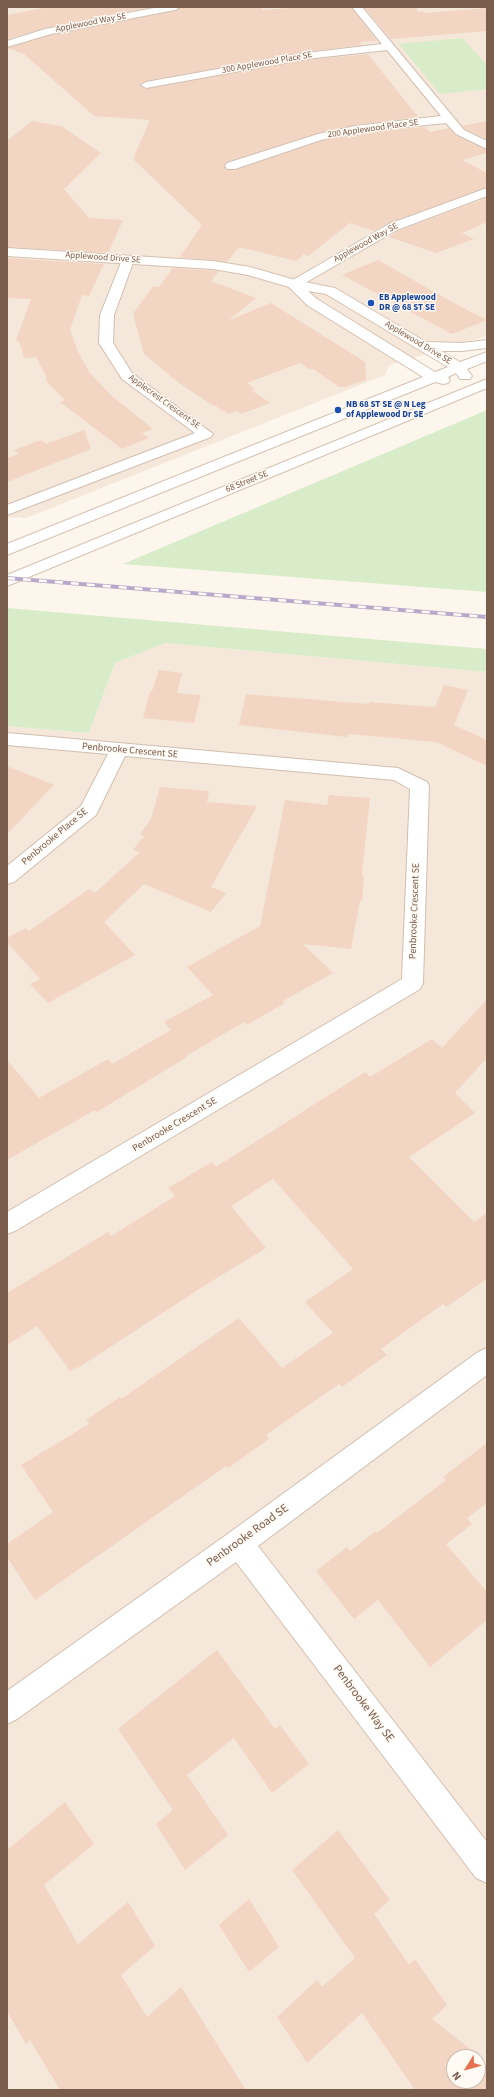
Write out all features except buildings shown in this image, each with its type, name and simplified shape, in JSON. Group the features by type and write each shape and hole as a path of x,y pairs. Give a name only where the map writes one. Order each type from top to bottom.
{"street":[{"name":"Applewood Way SE","path":"7,44 48,31 176,7"},
{"path":"357,7 388,47 460,132 487,146"},
{"name":"300 Applewood Place SE","path":"146,85 306,56 388,47"},
{"name":"200 Applewood Place SE","path":"231,166 318,137 355,129 448,119"},
{"name":"Applewood Way SE","path":"293,284 394,227 487,192"},
{"name":"Applewood Drive SE","path":"7,252 213,265 250,271 293,284 330,291 459,367 473,389"},
{"name":"Applecrest Crescent SE","path":"7,510 206,434 127,376 106,343 107,315 128,260"},
{"name":"Applewood Drive SE","path":"293,284 312,302 433,377 473,389"},
{"path":"425,346 462,347 487,344"},
{"path":"7,550 487,356"},
{"name":"68 Street SE","path":"7,581 487,383"},
{"name":"Penbrooke Crescent SE","path":"7,739 398,774 420,786 412,983 7,1224"},
{"name":"Penbrooke Place SE","path":"7,876 89,810 119,750"},
{"name":"Penbrooke Road SE","path":"7,1709 239,1542 487,1360"},
{"name":"Penbrooke Way SE","path":"239,1542 487,1867"}],"shaded area":[{"path":"7,7 487,7 487,336 389,365 385,375 26,518 7,517"},
{"path":"165,643 487,672 487,2090 7,2090 7,726 89,733 115,663"}],"green space":[{"path":"462,38 487,65 487,89 440,94 399,44"},
{"path":"487,410 487,592 123,564"},
{"path":"7,608 487,649 487,672 165,643 115,663 89,733 7,726"}],"railway":[{"path":"7,578 487,617"}],"place":[{"name":"EB Applewood DR @ 68 ST SE","path":"371,303"},
{"name":"NB 68 ST SE @ N Leg of Applewood Dr SE","path":"338,410"}]}
